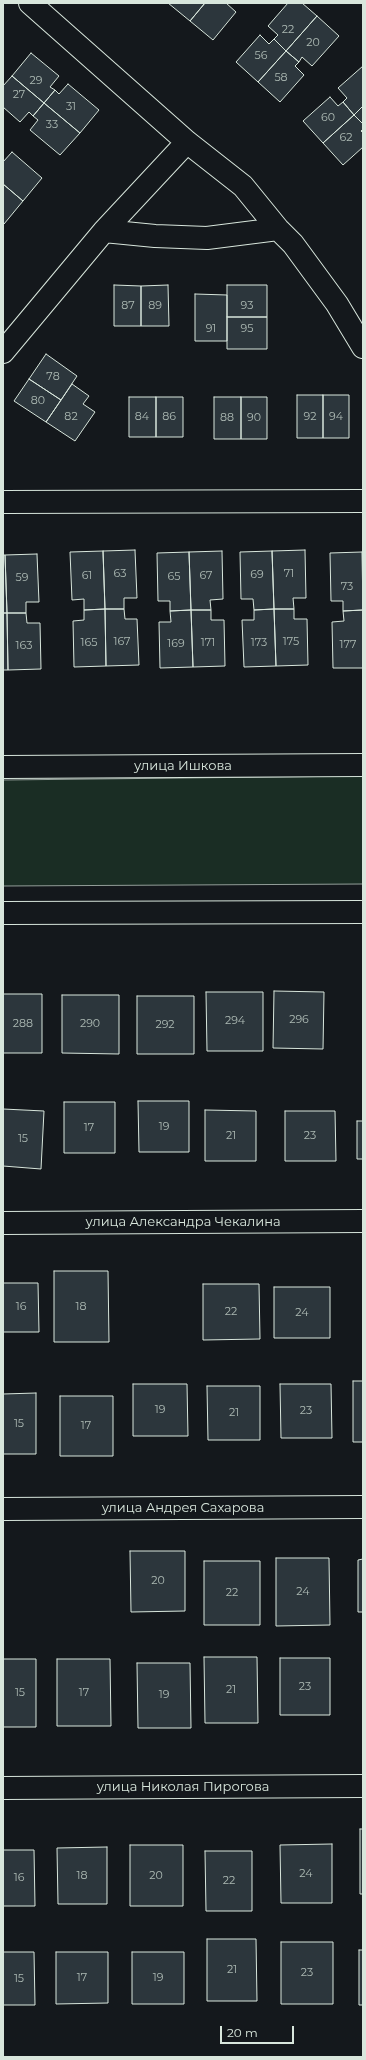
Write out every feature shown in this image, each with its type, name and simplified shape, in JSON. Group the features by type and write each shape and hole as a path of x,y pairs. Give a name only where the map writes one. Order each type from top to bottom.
{"street":[{"path":"30,3 187,142 243,186 278,230 293,244 337,304 363,347"},
{"path":"3,352 104,231 187,142"},
{"path":"104,231 155,236 207,238 278,230"},
{"path":"3,502 363,501"},
{"name":"улица Ишкова","path":"3,767 363,765"},
{"path":"3,913 363,912"},
{"name":"улица Александра Чекалина","path":"3,1223 363,1221"},
{"name":"улица Андрея Сахарова","path":"3,1509 363,1507"},
{"name":"улица Николая Пирогова","path":"3,1788 363,1786"}],"green space":[{"path":"363,776 363,884 3,886 3,780"}],"building":[{"path":"168,3 205,3 190,21"},
{"path":"205,3 226,3 236,12 213,40 190,21"},
{"path":"288,3 302,3 317,16 286,51 274,39 278,35 268,26"},
{"path":"317,16 339,36 312,66 302,57 299,62 286,51"},
{"path":"260,35 269,44 274,39 286,51 258,82 236,62"},
{"path":"286,51 299,62 295,66 304,75 280,102 258,82"},
{"path":"31,53 59,76 50,87 55,90 44,103 12,76"},
{"path":"363,66 363,106 354,115 343,102 347,98 338,88"},
{"path":"12,76 44,103 33,116 29,112 20,122 3,107 3,86"},
{"path":"68,84 99,110 80,133 44,103 55,90 59,94"},
{"path":"330,97 338,106 343,102 354,115 323,143 303,121"},
{"path":"44,103 80,133 60,155 30,130 38,120 33,116"},
{"path":"363,106 363,124 354,115"},
{"path":"354,115 363,124 363,129 361,131 363,133 363,147 343,165 323,143"},
{"path":"12,152 42,178 23,201 3,184 3,162"},
{"path":"3,184 23,201 4,224 3,222"},
{"path":"114,285 141,286 141,326 114,326"},
{"path":"168,285 169,326 141,326 141,286"},
{"path":"227,285 267,285 267,317 227,317"},
{"path":"195,294 227,295 227,341 195,341"},
{"path":"227,317 267,317 267,349 227,349"},
{"path":"46,354 77,376 61,400 29,379"},
{"path":"29,379 61,400 46,422 14,401"},
{"path":"72,384 89,396 83,404 95,412 75,441 46,422"},
{"path":"297,395 323,395 323,438 297,438"},
{"path":"323,395 349,395 349,438 323,438"},
{"path":"129,397 156,397 156,437 129,437"},
{"path":"156,397 183,397 183,437 156,437"},
{"path":"214,397 241,397 241,439 214,439"},
{"path":"241,397 267,397 267,439 241,439"},
{"path":"135,550 137,598 124,598 124,609 105,609 103,551"},
{"path":"305,550 306,598 293,598 294,609 274,609 272,551"},
{"path":"103,551 105,609 84,610 84,599 72,600 70,552"},
{"path":"222,551 223,599 210,600 211,610 191,610 189,552"},
{"path":"272,551 274,609 254,610 253,599 241,599 240,552"},
{"path":"189,552 191,610 170,611 170,601 158,601 157,553"},
{"path":"362,552 363,610 343,611 343,601 331,601 330,553"},
{"path":"37,554 39,602 26,602 26,613 7,613 5,555"},
{"path":"3,555 5,555 7,613 3,613"},
{"path":"105,609 106,666 74,667 73,621 84,620 84,610"},
{"path":"105,609 124,609 125,619 137,619 139,665 106,666"},
{"path":"274,609 276,666 244,667 242,620 254,620 254,610"},
{"path":"274,609 294,609 294,619 307,619 308,665 276,666"},
{"path":"191,610 193,667 160,668 159,622 171,622 170,611"},
{"path":"191,610 211,610 211,620 224,620 225,666 193,667"},
{"path":"363,610 363,668 333,668 332,622 344,621 343,611"},
{"path":"3,613 7,613 8,670 3,670"},
{"path":"7,613 26,613 27,623 40,623 41,669 8,670"},
{"path":"274,991 324,992 323,1049 273,1048"},
{"path":"206,992 263,992 263,1051 207,1051"},
{"path":"3,994 42,994 42,1053 3,1053"},
{"path":"62,995 119,995 119,1054 62,1053"},
{"path":"137,996 194,996 194,1054 137,1054"},
{"path":"138,1101 189,1101 189,1152 139,1152"},
{"path":"64,1102 115,1102 115,1153 64,1153"},
{"path":"3,1109 44,1111 41,1169 3,1166"},
{"path":"205,1110 256,1111 256,1161 205,1161"},
{"path":"285,1111 335,1111 336,1161 285,1161"},
{"path":"357,1121 363,1121 363,1159 357,1159"},
{"path":"54,1271 108,1271 109,1342 54,1342"},
{"path":"3,1283 38,1283 39,1332 3,1332"},
{"path":"203,1284 259,1284 260,1339 203,1340"},
{"path":"274,1287 330,1287 330,1338 274,1338"},
{"path":"353,1381 363,1381 363,1442 353,1442"},
{"path":"133,1384 187,1384 188,1436 133,1436"},
{"path":"280,1384 331,1384 332,1438 281,1438"},
{"path":"207,1386 260,1386 260,1440 208,1440"},
{"path":"36,1393 36,1454 3,1454 3,1394"},
{"path":"60,1396 113,1396 113,1456 60,1456"},
{"path":"130,1551 185,1551 185,1611 131,1612"},
{"path":"276,1558 329,1558 330,1625 276,1626"},
{"path":"363,1559 363,1612 358,1612 358,1560"},
{"path":"204,1561 260,1561 260,1625 204,1625"},
{"path":"204,1657 257,1657 258,1723 205,1723"},
{"path":"280,1658 330,1658 330,1715 280,1715"},
{"path":"3,1659 36,1659 36,1727 3,1727"},
{"path":"57,1659 110,1659 111,1726 57,1726"},
{"path":"137,1663 190,1663 191,1728 138,1728"},
{"path":"360,1829 363,1829 363,1894 360,1894"},
{"path":"332,1844 332,1903 281,1903 280,1845"},
{"path":"130,1845 183,1845 183,1906 130,1906"},
{"path":"107,1847 107,1904 58,1904 57,1848"},
{"path":"3,1850 34,1850 35,1906 3,1906"},
{"path":"205,1851 252,1851 252,1911 206,1911"},
{"path":"207,1939 256,1939 257,2001 207,2001"},
{"path":"281,1942 333,1942 333,2004 281,2004"},
{"path":"359,1950 363,1950 363,2005 359,2005"},
{"path":"3,1952 34,1952 35,2005 3,2005"},
{"path":"56,1952 108,1952 108,2003 56,2004"},
{"path":"132,1952 184,1952 184,2004 132,2004"}]}
